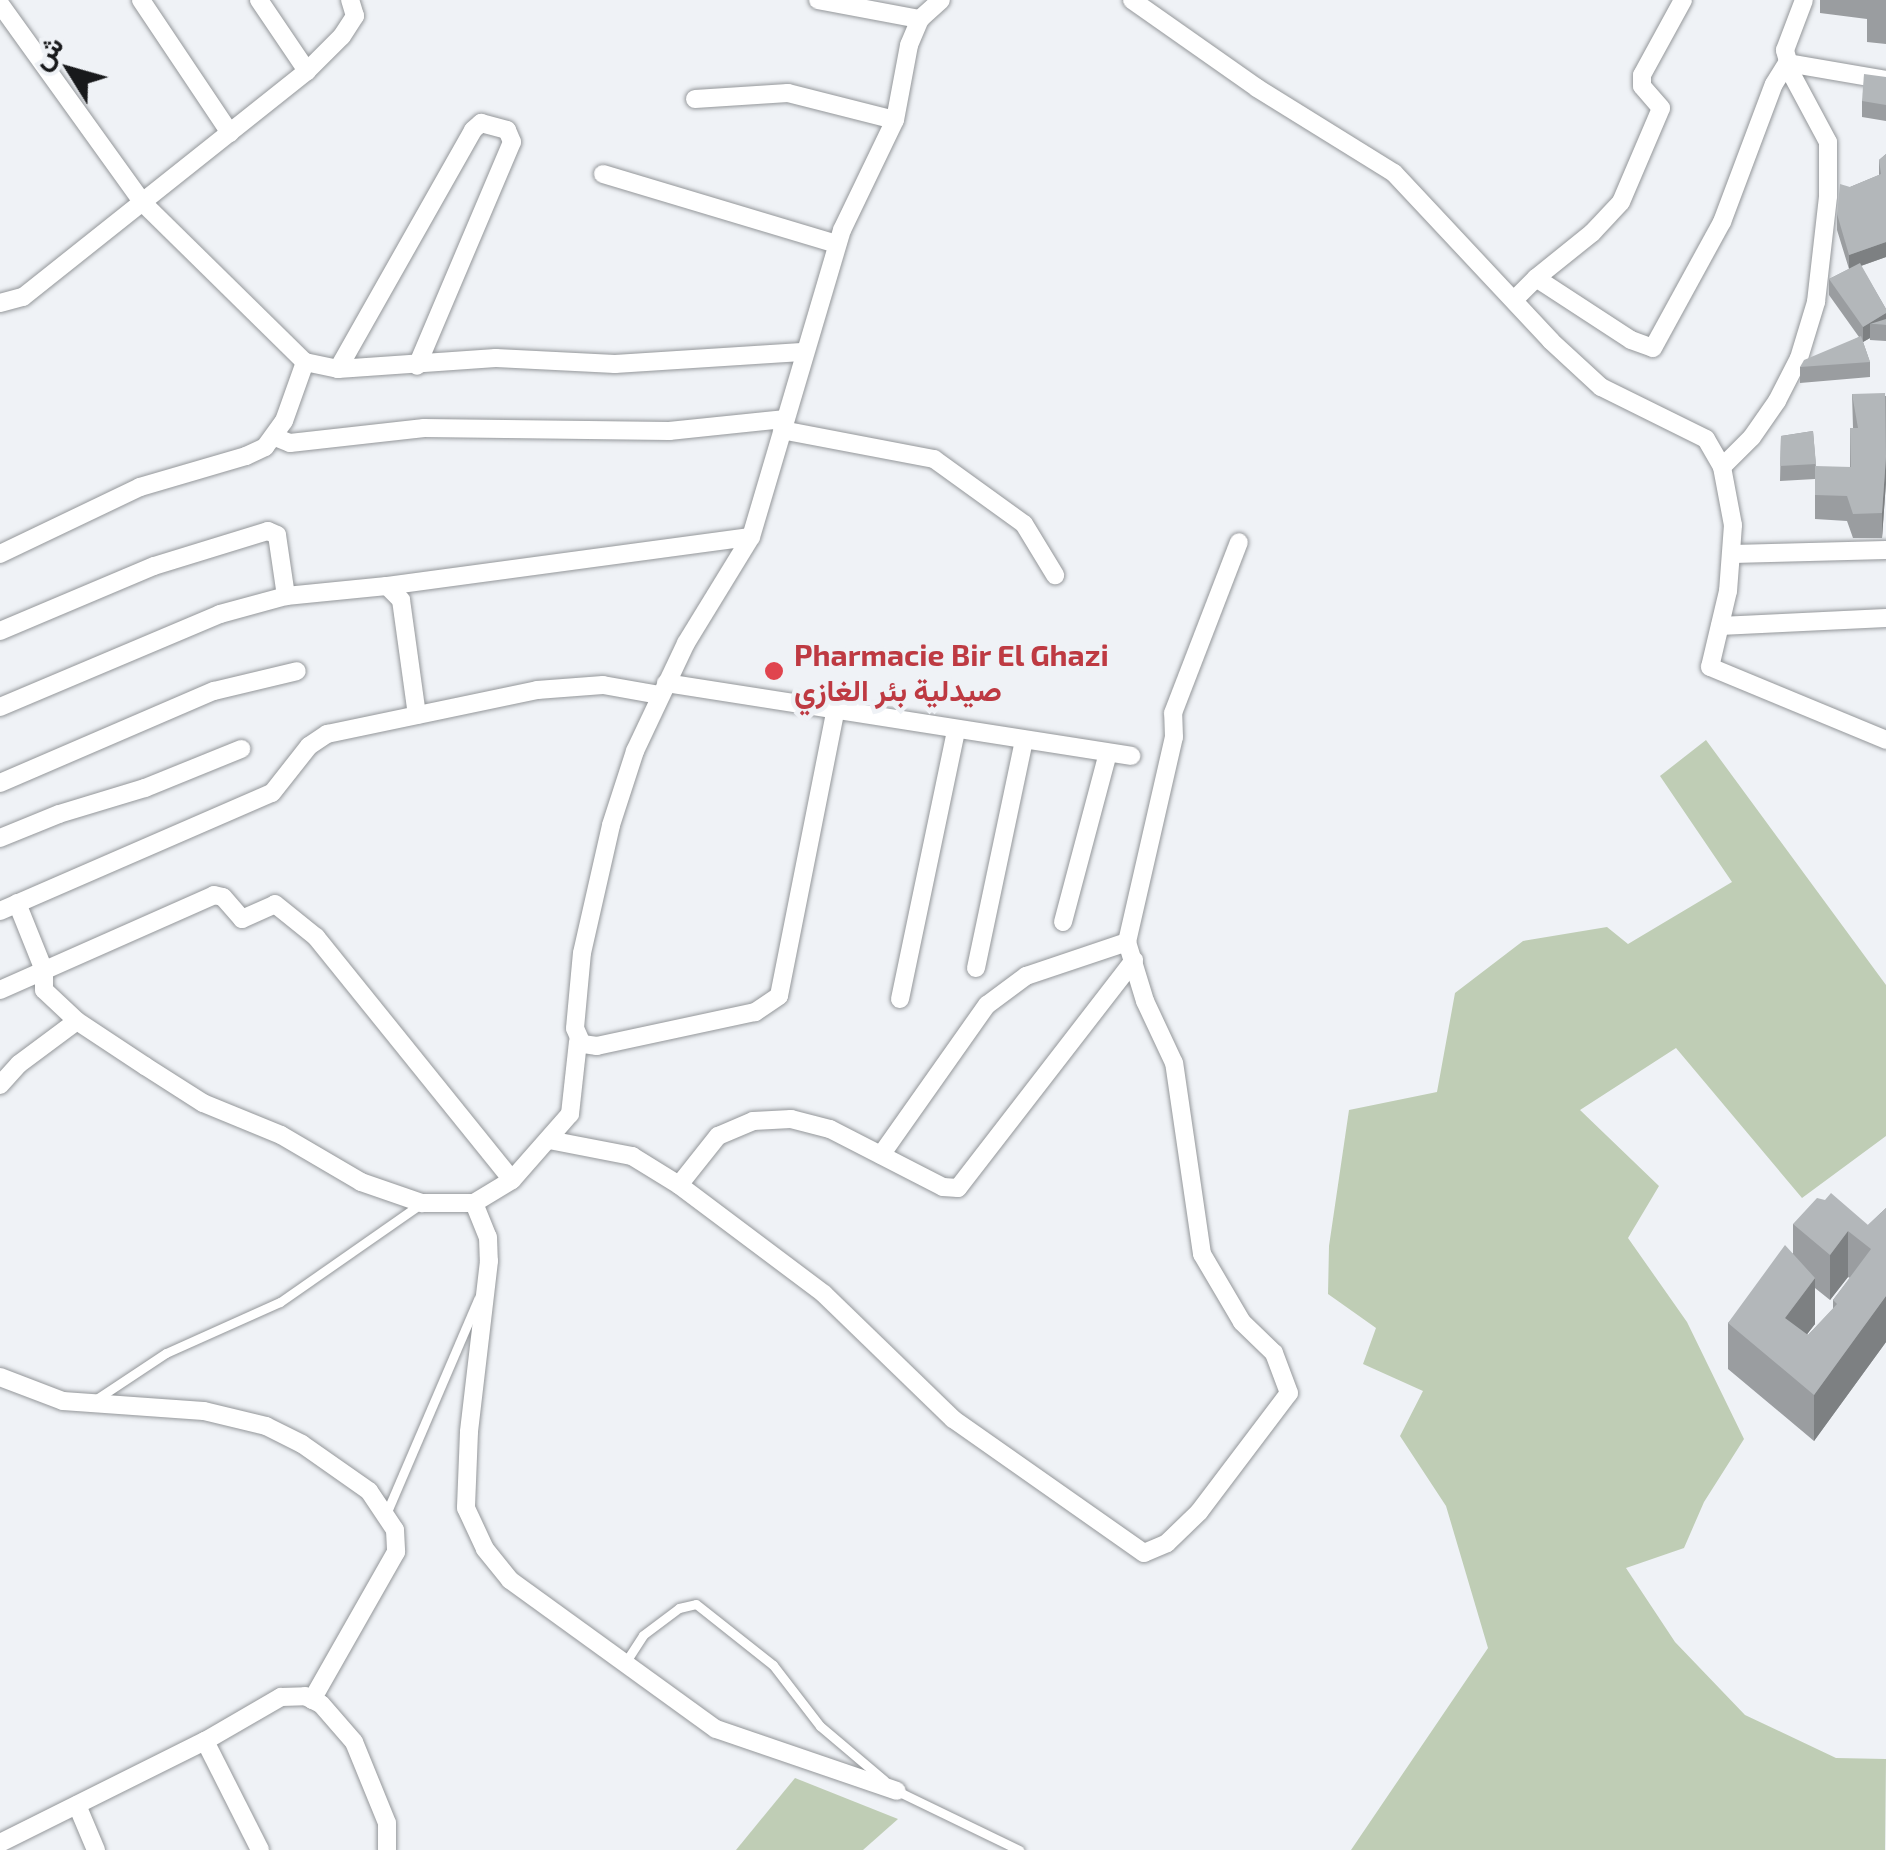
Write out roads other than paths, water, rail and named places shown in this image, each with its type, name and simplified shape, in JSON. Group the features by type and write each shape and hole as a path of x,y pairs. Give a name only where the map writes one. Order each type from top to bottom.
{"street":[{"path":"141,0 230,133"},
{"path":"259,0 307,71"},
{"path":"0,303 23,297 63,261 144,203 307,71 342,36 355,16 350,0"},
{"path":"818,0 920,19"},
{"path":"941,0 920,19 909,45 895,120 837,244 802,352 751,537 663,689 629,769 582,953 570,1114 512,1180 474,1203 422,1203 361,1182 281,1135 204,1102 77,1021 44,990 44,970 4,908 272,793 318,738 538,690 603,684 663,689 1131,756"},
{"path":"1132,0 1256,88 1394,173 1601,388 1700,435 1722,467 1732,504 1734,554 1720,626 1709,658 1712,668 1884,736"},
{"path":"1514,300 1592,233 1621,202 1661,108 1642,86 1642,74 1683,0"},
{"path":"1722,467 1752,437 1777,401 1798,358 1816,302 1830,162 1824,128 1787,64 1785,50 1804,0"},
{"path":"0,4 144,203 305,362 338,369 496,358 615,364 802,352"},
{"path":"1536,278 1631,340 1646,348 1656,346 1722,222 1774,84 1787,64"},
{"path":"1787,64 1886,80"},
{"path":"695,99 788,93 895,120"},
{"path":"338,369 473,130 480,123 508,130 512,142 417,366"},
{"path":"602,174 837,244"},
{"path":"0,554 140,486 246,456 275,437 305,362"},
{"path":"275,437 290,443 424,428 669,431 784,425 934,459 1024,524 1055,575"},
{"path":"0,631 154,566 272,531 277,535 286,596"},
{"path":"0,707 220,614 286,596 751,537"},
{"path":"679,1184 718,1136 752,1121 791,1119 830,1129 943,1187 958,1188 966,1183 1130,951 1174,737 1173,713 1239,542"},
{"path":"1734,554 1886,550"},
{"path":"387,586 401,600 417,714"},
{"path":"1720,626 1886,618"},
{"path":"0,783 214,691 297,671"},
{"path":"578,1040 596,1046 756,1012 778,996 835,713"},
{"path":"900,1000 956,730"},
{"path":"976,968 1024,741"},
{"path":"0,838 242,749"},
{"path":"1063,922 1108,753"},
{"path":"0,990 214,895 224,897 242,919 275,904 316,937 512,1180"},
{"path":"881,1155 986,1005 1026,976 1130,951"},
{"path":"549,1140 632,1156 679,1184 824,1294 952,1419 1144,1553 1167,1542 1199,1512 1289,1392 1289,1382 1274,1353 1242,1322 1202,1254 1174,1063 1145,1001 1130,951"},
{"path":"4,1074 77,1021"},
{"path":"474,1203 488,1237 488,1282 469,1432 466,1508 485,1549 510,1580 716,1729 897,1792"},
{"path":"0,1377 41,1395 88,1404 204,1411 266,1426 360,1482 397,1539 393,1562 312,1700"},
{"path":"0,1844 205,1741 281,1697 312,1700 340,1722 354,1742 387,1823 387,1850"},
{"path":"205,1741 260,1850"},
{"path":"77,1805 96,1850"}],"lane":[{"path":"88,1404 166,1354 280,1302 422,1203"},
{"path":"385,1517 439,1384 488,1282"},
{"path":"624,1663 644,1636 680,1608 696,1604 774,1664 820,1726 897,1792 970,1823 1019,1850"}],"place":[{"name":"Pharmacie Bir El Ghazi صيدلية بئر الغازي","path":"774,671"}]}
